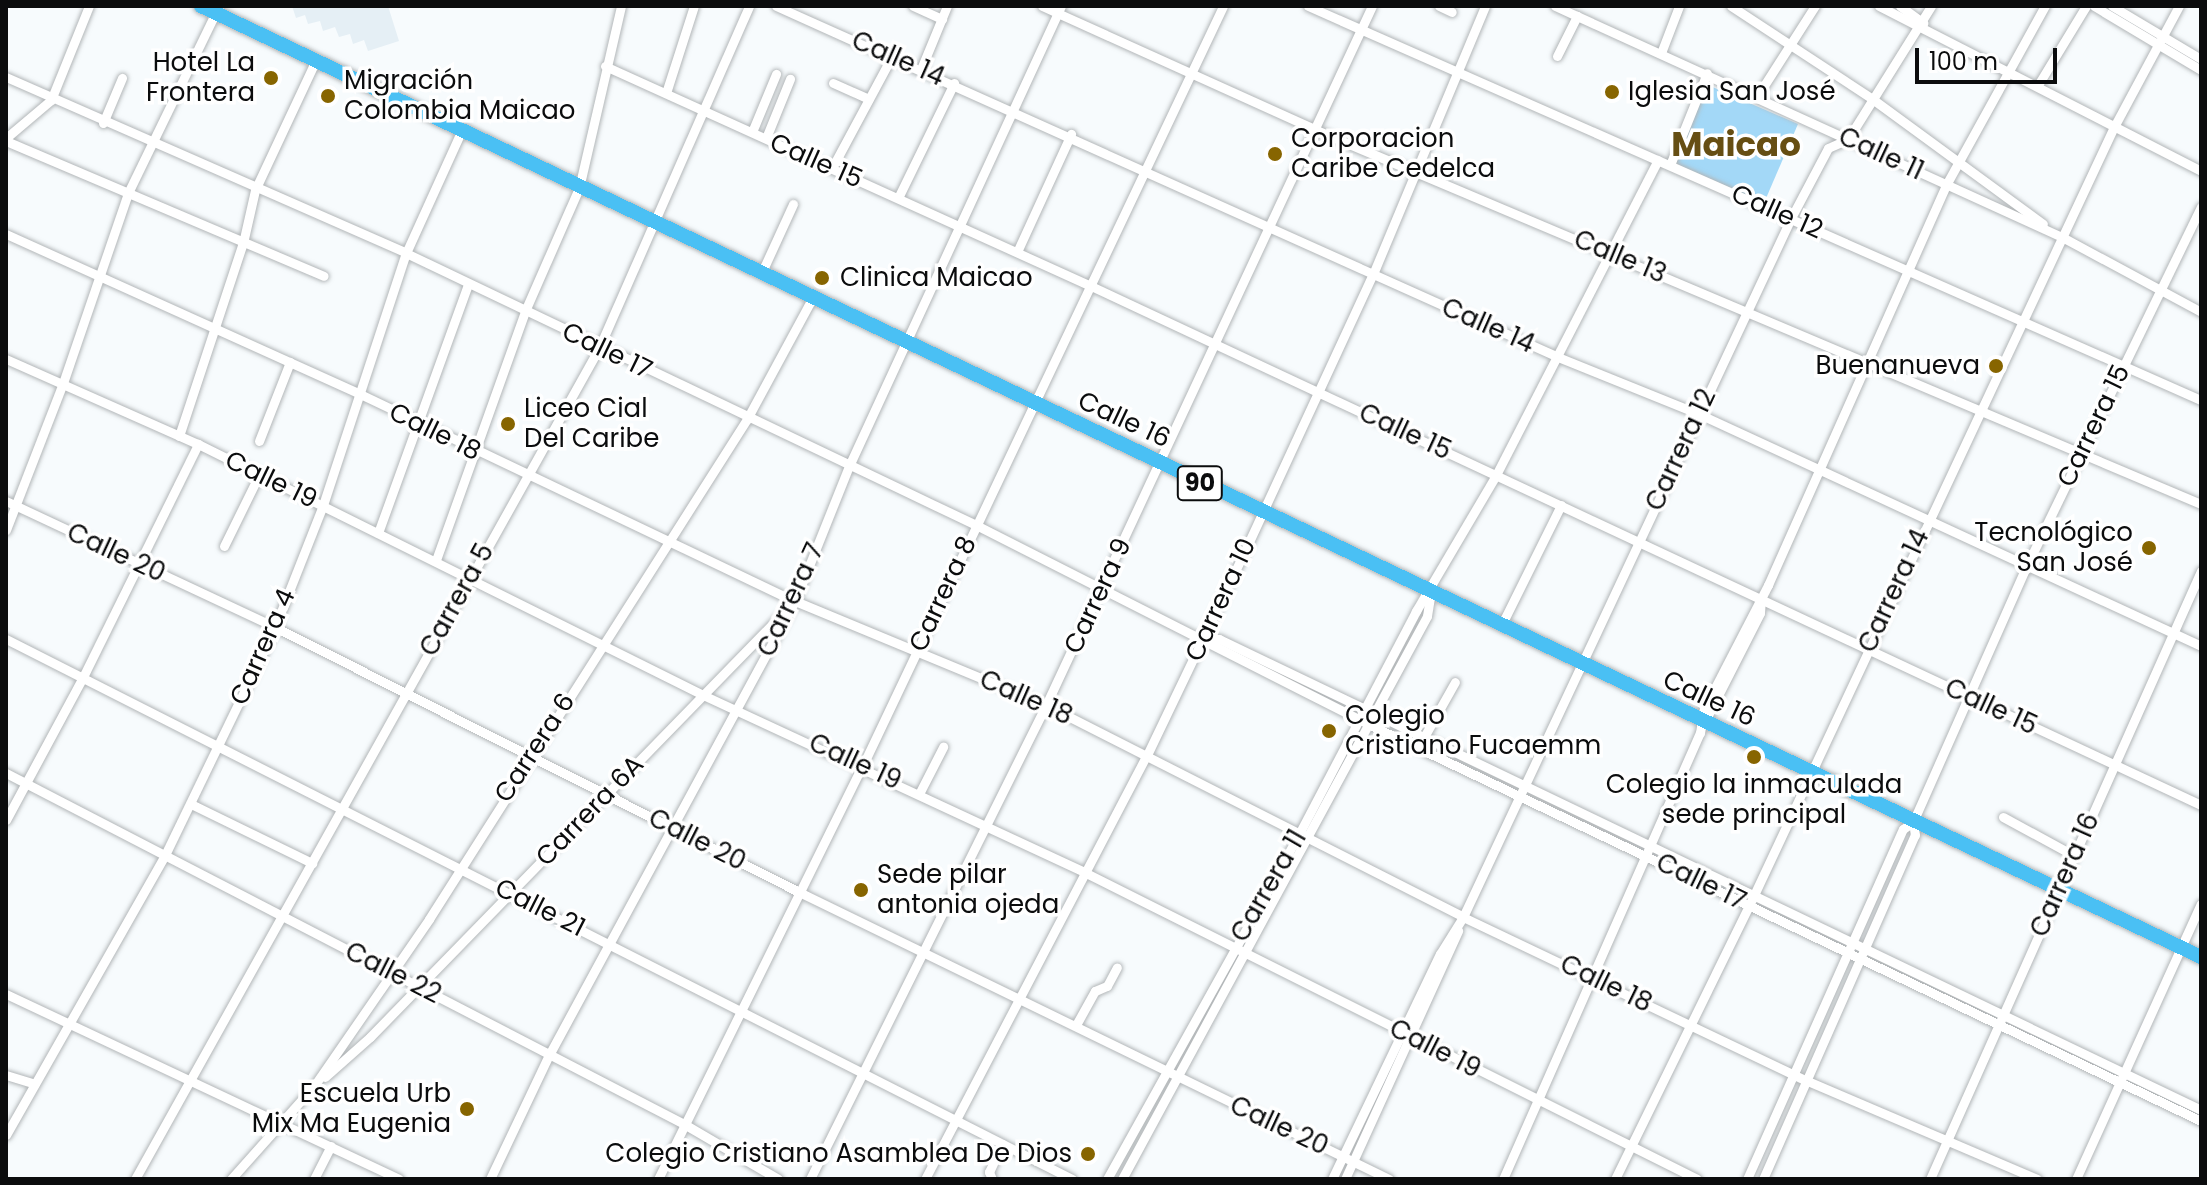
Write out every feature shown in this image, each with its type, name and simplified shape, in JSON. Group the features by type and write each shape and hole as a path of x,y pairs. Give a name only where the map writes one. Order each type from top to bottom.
{"highway":[{"name":"Calle 16","path":"211,8 315,62 656,225 2201,957"}],"street":[{"path":"89,6 51,100 6,140 324,276"},
{"path":"436,560 525,311 579,188 621,6"},
{"path":"666,93 694,6"},
{"name":"Carrera 5","path":"135,1179 599,348 706,111 749,6"},
{"name":"Calle 14","path":"776,6 1071,134 1269,228 1558,357 1699,414 2201,646"},
{"path":"913,6 942,19"},
{"path":"921,69 947,6"},
{"name":"Calle 13","path":"1042,6 1059,10 1316,130 2081,450 2201,504"},
{"name":"Carrera 8","path":"658,1179 738,1010 863,765 1223,6"},
{"name":"Calle 12","path":"1308,6 2022,318 2201,400"},
{"name":"Carrera 9","path":"810,1179 1046,705 1217,345 1372,6"},
{"path":"1439,6 1452,12"},
{"name":"Carrera 10","path":"925,1179 1147,755 1203,639 1373,274 1412,171 1485,6"},
{"name":"Calle 11","path":"1555,6 1758,95 2062,237 2201,312"},
{"path":"1661,53 1679,6"},
{"path":"1731,6 1871,98 2062,237"},
{"path":"1758,95 1788,43 1815,6"},
{"path":"1879,6 2006,68 2201,171"},
{"path":"1900,6 1919,24"},
{"name":"Carrera 12","path":"1332,1179 1348,1158 1413,1038 1463,917 1578,663 1791,218 1828,148 1848,139 1931,6"},
{"path":"1503,1179 1704,723 1760,613 1761,599 1946,185 2006,68 2045,6"},
{"path":"2038,85 2086,6"},
{"path":"2094,6 2201,59"},
{"path":"2112,6 2201,70"},
{"name":"Carrera 14","path":"1615,1179 1752,900 2022,318 2114,127 2179,6"},
{"path":"6,530 63,383 128,193 211,8"},
{"name":"Carrera 7","path":"490,1179 549,1055 795,601 849,466 1059,10"},
{"path":"1557,56 1577,16"},
{"path":"832,168 892,56"},
{"path":"179,436 243,243 255,190 315,62"},
{"name":"Calle 15","path":"605,66 1091,286 2201,805"},
{"path":"1670,165 1707,73"},
{"path":"752,132 776,74"},
{"name":"Calle 17","path":"6,77 150,144 406,253 747,419 976,525 1364,722 1752,900 2122,1078 2201,1121"},
{"path":"103,123 122,78"},
{"path":"766,138 790,79"},
{"path":"833,83 869,99"},
{"path":"898,198 954,83"},
{"name":"Carrera 4","path":"6,1135 165,855 275,627 323,505 406,253 461,132"},
{"path":"1017,252 1071,134"},
{"name":"Carrera 11","path":"1122,1179 1245,952 1364,722 1416,611 1431,593 1496,475 1658,160"},
{"path":"761,274 793,204"},
{"name":"Carrera 15","path":"1747,1179 1903,829 1913,822 2027,565 2201,207"},
{"name":"Calle 18","path":"6,234 358,393 525,477 669,544 795,601 1046,705 1463,917 1805,1080 1946,1143 2037,1179"},
{"path":"378,533 468,284"},
{"name":"Carrera 6","path":"231,1179 314,1086 460,867 747,419 812,299"},
{"name":"Calle 19","path":"6,359 198,444 604,642 703,695 920,792 1697,1179"},
{"path":"259,441 290,362"},
{"path":"6,820 83,677 198,444"},
{"path":"224,546 259,475"},
{"name":"Calle 20","path":"6,501 275,627 799,892 1020,996 1177,1078 1389,1179"},
{"path":"1501,626 1561,505"},
{"name":"Carrera 16","path":"1930,1179 2201,571"},
{"name":"Carrera 6A","path":"314,1086 420,986 795,601"},
{"name":"Calle 21","path":"6,639 219,743 1072,1179"},
{"name":"Calle 17","path":"1203,639 1219,639 1524,785 1647,850"},
{"path":"1424,737 1455,682"},
{"path":"920,792 943,747"},
{"name":"Calle 22","path":"6,773 684,1124 778,1179"},
{"path":"191,804 312,863"},
{"path":"2003,817 2073,855"},
{"name":"Carrera 15","path":"1763,1179 1915,835 1913,822"},
{"name":"Carrera 11","path":"1107,1179 1234,946 1303,836"},
{"path":"2076,1179 2201,904"},
{"name":"Carrera 12","path":"1345,1179 1348,1158 1402,1032 1463,917"},
{"path":"1076,1025 1095,991 1107,986 1117,967"},
{"path":"6,994 399,1179"},
{"path":"6,1075 35,1084"},
{"name":"Calle 17","path":"2122,1078 2201,1110"},
{"path":"992,1179 989,1172 1002,1144"},
{"path":"314,1179 331,1146"}],"shaded area":[{"path":"292,6 388,6 399,41 368,51 364,40 353,44 350,34 339,37 335,27 323,31 320,21 308,24 305,15 296,18"},
{"path":"1708,85 1798,124 1764,203 1674,163"}],"place":[{"name":"Hotel La Frontera","path":"271,78"},
{"name":"Iglesia San José","path":"1612,92"},
{"name":"Migración Colombia Maicao","path":"328,96"},
{"name":"Corporacion Caribe Cedelca","path":"1275,154"},
{"name":"Clinica Maicao","path":"822,278"},
{"name":"Buenanueva","path":"1996,366"},
{"name":"Liceo Cial Del Caribe","path":"508,424"},
{"name":"Tecnológico San José","path":"2149,548"},
{"name":"Colegio Cristiano Fucaemm","path":"1329,731"},
{"name":"Colegio la inmaculada sede principal","path":"1754,757"},
{"name":"Sede pilar antonia ojeda","path":"861,890"},
{"name":"Escuela Urb Mix Ma Eugenia","path":"467,1109"},
{"name":"Colegio Cristiano Asamblea De Dios","path":"1088,1154"}],"district":[{"name":"Maicao","path":"1736,145"}]}
